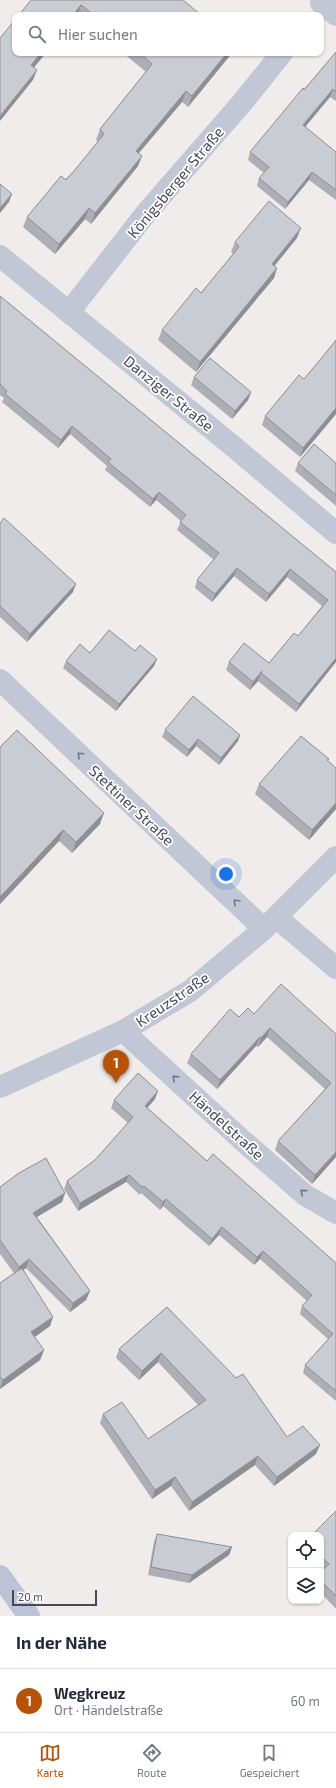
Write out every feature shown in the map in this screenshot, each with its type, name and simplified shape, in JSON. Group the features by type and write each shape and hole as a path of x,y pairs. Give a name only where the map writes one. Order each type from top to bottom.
{"main road":[{"path":"0,1576 29,1616"}],"street":[{"name":"Königsberger Straße","path":"69,312 147,212 242,104 280,56"},
{"name":"Danziger Straße","path":"0,256 336,532"},
{"name":"Stettiner Straße","path":"0,680 270,923 336,968"},
{"name":"Kreuzstraße","path":"0,1086 123,1032 190,991 270,923 336,857"},
{"name":"Händelstraße","path":"123,1032 305,1195 336,1212"}],"building":[{"path":"31,0 183,0 197,12 90,12 81,5 75,12 21,12"},
{"path":"12,24 12,56 38,56 31,65 37,70 0,116 0,38"},
{"path":"336,52 336,92 333,89 303,125 336,152 336,190 312,172 288,202 259,178 269,167 250,152 303,88 304,90"},
{"path":"143,56 225,56 192,96 186,91 136,151 142,156 95,213 89,208 59,244 27,217 61,176 66,180 74,171 104,134 100,129 152,64"},
{"path":"0,184 12,194 0,208"},
{"path":"269,201 301,228 272,264 277,268 200,362 162,330 196,288 201,293 239,247 235,242"},
{"path":"0,296 336,572 336,658 299,704 261,673 262,671 253,682 229,662 244,643 269,663 294,633 298,636 328,600 290,569 269,594 237,568 215,594 197,580 219,553 180,522 186,515 159,492 153,499 108,462 111,459 72,426 61,440 5,394 7,391 0,384"},
{"path":"336,340 336,408 303,448 265,416 299,375 304,379"},
{"path":"210,358 251,392 235,411 194,377"},
{"path":"314,444 336,463 336,495 298,463"},
{"path":"4,518 76,584 30,634 0,606 0,523"},
{"path":"109,630 135,651 140,645 157,659 119,704 66,661 80,644 90,653"},
{"path":"193,696 240,735 221,758 198,739 189,750 165,730"},
{"path":"17,730 104,813 76,842 63,830 0,897 0,747"},
{"path":"301,736 329,759 327,760 336,768 336,803 312,830 259,784"},
{"path":"281,984 336,1034 336,1152 315,1175 278,1141 331,1083 270,1028 220,1080 191,1054 230,1009 239,1017 248,1008 254,1014"},
{"path":"138,1073 158,1091 145,1106 207,1161 213,1154 336,1263 336,1391 305,1365 333,1334 302,1306 312,1295 263,1251 257,1257 222,1227 212,1239 166,1199 163,1202 144,1186 142,1187 129,1175 80,1203 67,1181 95,1160 133,1117 114,1100"},
{"path":"46,1158 65,1193 33,1213 90,1291 73,1303 29,1259 19,1267 0,1240 0,1187 19,1173"},
{"path":"22,1268 53,1317 31,1332 44,1350 3,1380 0,1377 0,1283"},
{"path":"167,1307 236,1378 243,1374 287,1437 303,1426 320,1445 277,1477 258,1456 192,1502 175,1477 155,1490 103,1414 122,1402 148,1439 206,1400 161,1353 142,1371 119,1349"},
{"path":"336,1511 336,1596 324,1584 324,1569 329,1564 324,1559 324,1532 315,1532"},
{"path":"157,1534 232,1547 192,1575 151,1567"}],"place":[{"name":"Wegkreuz","path":"116,1083"}]}
